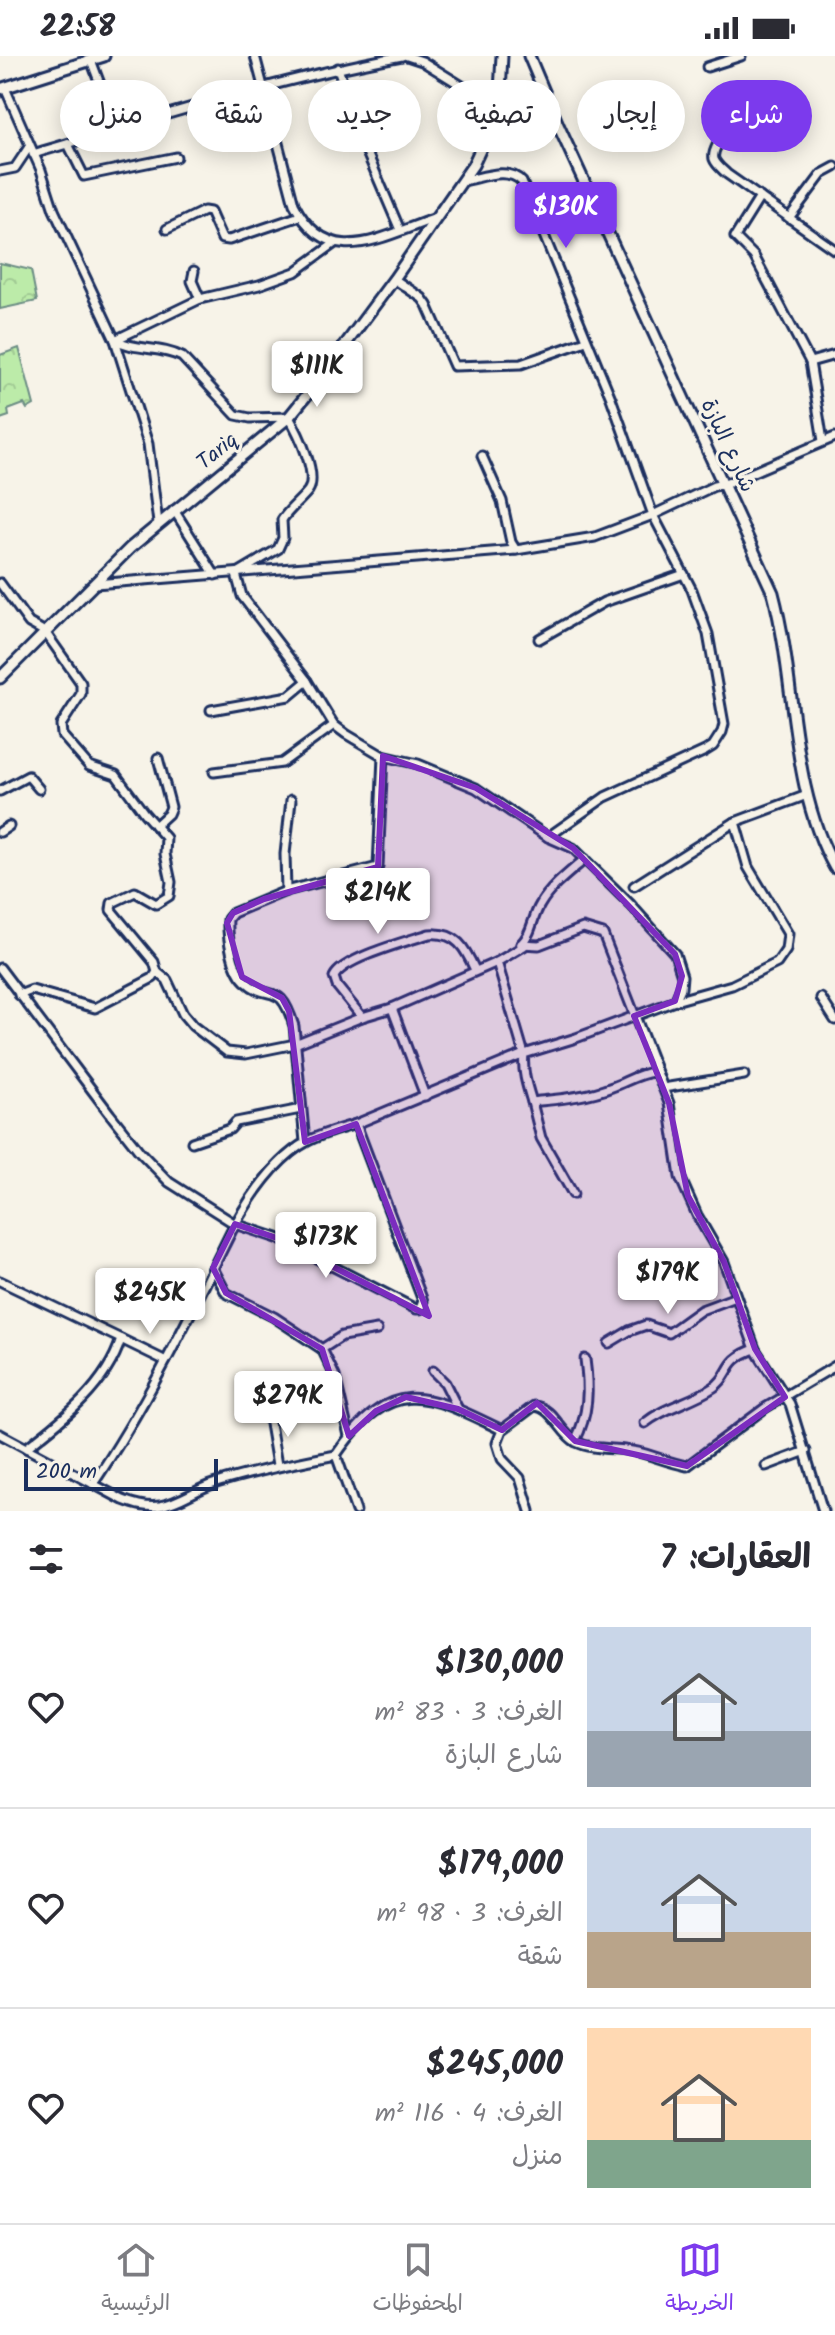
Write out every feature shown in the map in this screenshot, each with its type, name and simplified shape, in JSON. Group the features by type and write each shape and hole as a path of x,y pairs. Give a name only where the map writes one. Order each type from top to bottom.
{"main road":[{"path":"2,89 104,56"},
{"name":"Tariq","path":"501,80 502,56"},
{"name":"شارع البازة","path":"529,56 773,593 781,621 807,795 820,838 835,868"},
{"name":"Tariq","path":"0,678 92,584 158,523 289,417 394,279 463,181 478,152"}],"street":[{"path":"255,56 262,80"},
{"path":"292,81 338,68 404,56 422,61 452,80"},
{"path":"707,67 741,56"},
{"path":"91,60 99,80"},
{"path":"338,68 362,141 400,230"},
{"path":"2,89 115,340 148,444 158,523"},
{"path":"0,171 15,168 31,150 60,145"},
{"path":"72,152 84,176 176,157"},
{"path":"279,152 300,216 316,235 326,241 363,243 436,218"},
{"path":"713,152 717,164 835,250"},
{"path":"789,218 822,174 835,167"},
{"path":"463,181 505,173 522,182 611,398 653,515 701,611 724,713 722,732 713,746 605,797 548,837"},
{"path":"760,197 735,237 754,256 810,362 823,441"},
{"path":"167,229 204,211 210,212 222,239 229,240 300,216"},
{"path":"115,340 200,299 259,285 295,272 335,243"},
{"path":"194,271 192,281 200,299"},
{"path":"394,279 422,298 427,305 455,366 521,364 586,341"},
{"path":"115,340 126,345 174,352 236,415 250,418 289,417 305,453 311,477 310,487 282,520 283,538 278,549 236,574"},
{"path":"810,362 835,355"},
{"path":"92,584 516,550 595,537 835,437"},
{"path":"482,456 502,501 511,542 516,550"},
{"path":"174,510 215,575"},
{"path":"236,574 242,596 307,681 334,725 383,756 418,764 476,788 548,837 573,848 675,954 682,976 675,1001"},
{"path":"539,639 604,602 684,574"},
{"path":"0,583 29,623 45,632 82,686 81,694 61,725 60,732 89,766 116,775 164,834 167,842 165,854 171,882 169,896 156,904 135,892 112,903 110,907 154,962 157,972 167,980 183,1014 193,1026 227,1052 246,1054 295,1044 392,1008 497,962 524,946 521,944"},
{"path":"211,710 289,696 307,681"},
{"path":"214,772 282,763 334,725"},
{"path":"305,1142 294,1026 286,1003 278,995 246,982 239,972 227,923 233,913 286,891 378,867 383,756"},
{"path":"155,826 171,807 158,758"},
{"path":"0,791 28,776 39,789"},
{"path":"634,886 735,822 807,795"},
{"path":"286,891 285,854 291,800"},
{"path":"93,1484 123,1440 246,1205 273,1172 305,1142 524,1054 675,1001 732,985 777,963 786,950 788,934 748,867 735,822"},
{"path":"0,832 9,826"},
{"path":"521,944 528,937 532,919 547,894 585,859"},
{"path":"521,944 539,945 583,928 603,934 669,1103 680,1177 724,1262 755,1349 796,1419 823,1511"},
{"path":"362,1017 337,986 334,977 339,969 359,959 429,934 440,933 459,941 475,970"},
{"path":"497,962 524,1054 524,1075 541,1138 573,1194"},
{"path":"0,968 140,1152 179,1190 235,1224 277,1238 420,1309 423,1301 356,1124"},
{"path":"19,995 32,990 95,1008 153,978 157,972"},
{"path":"821,998 835,1020"},
{"path":"392,1008 425,1096"},
{"path":"532,1102 589,1094 653,1072 654,1065"},
{"path":"663,1088 744,1075"},
{"path":"192,1142 230,1129 236,1122 301,1109"},
{"path":"213,1268 226,1293 274,1317 322,1349 335,1376 349,1436"},
{"path":"0,1281 166,1361"},
{"path":"609,1343 646,1325 669,1333 701,1310 736,1297"},
{"path":"322,1349 342,1336 377,1330"},
{"path":"26,1448 96,1388 107,1373 121,1339"},
{"path":"645,1423 660,1412 714,1387 731,1361 755,1349"},
{"path":"575,1441 582,1428 589,1397 585,1359"},
{"path":"530,1511 520,1478 502,1459 497,1438 502,1430 531,1408 539,1406 575,1441 637,1452 669,1463 690,1466 765,1408 835,1366"},
{"path":"433,1371 445,1383 458,1409"},
{"path":"0,1434 135,1505 168,1508 210,1485 277,1465 336,1455 349,1436 376,1411 406,1397 421,1397 458,1409 502,1430"},
{"path":"269,1418 277,1465"},
{"path":"766,1466 806,1451"},
{"path":"336,1455 356,1511"}],"highlighted area":[{"path":"383,756 476,788 573,848 675,954 682,976 675,1001 634,1016 669,1103 688,1196 724,1262 755,1349 785,1397 687,1466 575,1441 537,1403 502,1430 458,1409 406,1397 376,1411 349,1436 322,1349 226,1293 213,1268 235,1224 277,1238 429,1316 356,1124 305,1142 289,1011 282,998 242,977 227,923 233,913 264,899 378,867"}],"green space":[{"path":"0,263 31,270 37,301 0,309"},
{"path":"19,348 34,405 27,409 24,404 8,410 9,416 0,419 0,355"}]}
